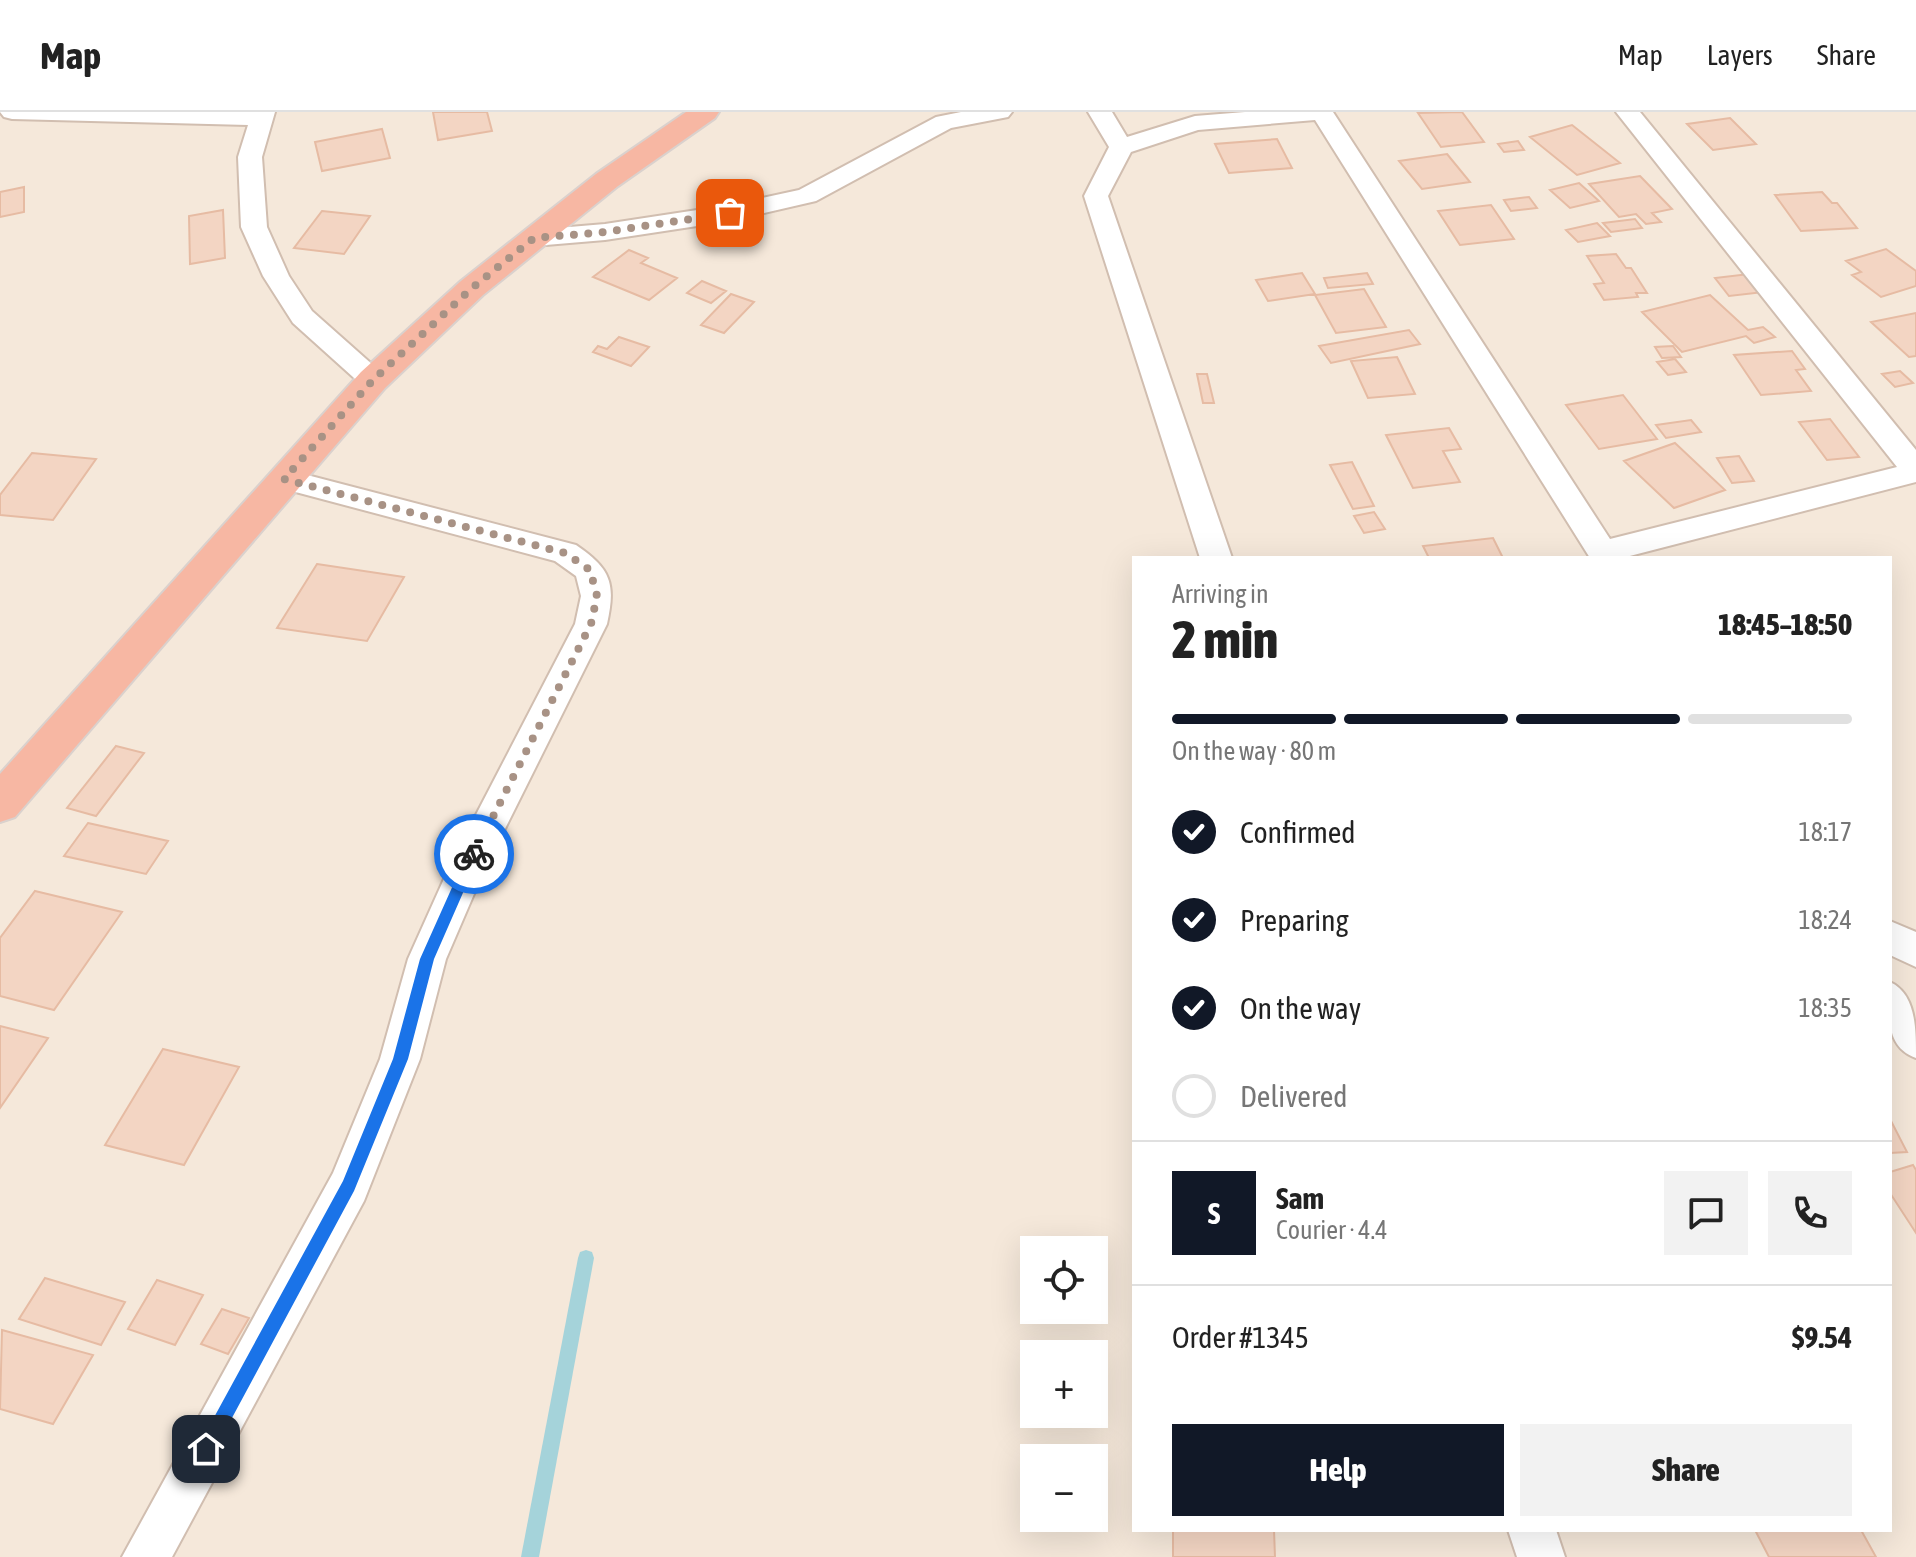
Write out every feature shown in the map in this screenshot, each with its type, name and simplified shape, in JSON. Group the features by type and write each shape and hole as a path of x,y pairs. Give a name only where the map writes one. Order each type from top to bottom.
{"highway":[{"path":"0,804 373,380 472,288 607,180 705,112"}],"street":[{"path":"12,112 261,115 250,157 254,227 276,276 302,317 373,380"},
{"path":"534,238 605,232 730,213 807,196 944,122 1000,112"},
{"path":"1100,112 1121,147"},
{"path":"1215,556 1096,196 1121,147 1195,123 1321,112 1604,555 1916,471 1628,112"},
{"path":"146,1557 349,1186 400,1059 427,959 465,872 591,624 597,596 590,570 565,553 284,479"},
{"path":"1892,938 1916,950"},
{"path":"1892,1002 1916,1040"},
{"path":"1533,1532 1541,1557"}],"shaded area":[{"path":"0,112 1916,112 1916,1557 0,1557"}],"building":[{"path":"433,112 487,112 492,131 438,140"},
{"path":"1462,112 1484,142 1441,147 1418,113"},
{"path":"1730,118 1756,144 1713,150 1687,124"},
{"path":"1572,125 1620,163 1577,175 1530,137"},
{"path":"382,129 390,158 322,171 315,142"},
{"path":"1277,139 1292,168 1229,173 1215,144"},
{"path":"1518,141 1524,150 1504,152 1498,144"},
{"path":"1447,154 1470,182 1422,189 1399,161"},
{"path":"1640,176 1672,209 1652,213 1661,222 1646,224 1636,214 1619,217 1589,184"},
{"path":"1579,183 1599,201 1570,208 1550,190"},
{"path":"24,187 24,212 0,217 0,192"},
{"path":"1822,192 1832,203 1837,203 1857,228 1801,231 1775,195"},
{"path":"1529,197 1537,208 1511,211 1504,200"},
{"path":"1491,205 1514,239 1460,245 1438,211"},
{"path":"223,210 225,258 190,264 189,216"},
{"path":"322,211 370,216 344,254 294,248"},
{"path":"1635,219 1642,228 1611,232 1603,223"},
{"path":"1597,223 1610,236 1578,242 1566,230"},
{"path":"1886,249 1916,271 1916,286 1881,297 1852,275 1861,272 1846,261"},
{"path":"629,250 648,258 641,263 677,278 649,300 593,277"},
{"path":"1616,254 1626,268 1631,268 1647,293 1636,293 1638,297 1604,300 1594,284 1604,283 1587,256"},
{"path":"1302,273 1315,294 1268,301 1256,280"},
{"path":"1367,273 1373,284 1328,288 1324,278"},
{"path":"1749,274 1764,292 1729,296 1715,278"},
{"path":"702,281 726,291 711,303 687,293"},
{"path":"1364,289 1386,327 1336,333 1315,295"},
{"path":"731,294 754,302 724,333 701,325"},
{"path":"1710,295 1748,330 1763,327 1775,337 1754,343 1746,336 1682,352 1642,312"},
{"path":"1916,313 1916,356 1909,357 1871,322"},
{"path":"1409,330 1420,344 1331,363 1319,346"},
{"path":"619,337 649,347 631,366 593,352 598,346 607,349"},
{"path":"1673,346 1681,357 1662,358 1655,347"},
{"path":"1792,351 1805,369 1796,370 1811,391 1761,395 1734,355"},
{"path":"1397,357 1415,394 1368,398 1351,361"},
{"path":"1675,359 1686,372 1668,375 1657,362"},
{"path":"1900,371 1913,383 1895,387 1882,374"},
{"path":"1197,374 1207,374 1214,403 1203,403"},
{"path":"1623,395 1657,439 1599,449 1566,405"},
{"path":"1830,419 1859,457 1827,460 1799,422"},
{"path":"1691,420 1701,432 1666,438 1656,425"},
{"path":"1449,428 1461,449 1443,451 1460,482 1413,488 1386,435"},
{"path":"1675,443 1725,490 1674,508 1624,461"},
{"path":"32,453 96,459 53,520 0,515 0,495"},
{"path":"1739,456 1754,481 1732,483 1717,458"},
{"path":"1352,462 1374,506 1353,509 1330,465"},
{"path":"1374,512 1385,529 1364,533 1354,516"},
{"path":"1493,538 1502,556 1428,556 1423,546"},
{"path":"317,564 404,577 367,641 277,628"},
{"path":"116,746 144,753 96,816 67,808"},
{"path":"88,823 168,841 146,874 64,856"},
{"path":"35,891 122,912 54,1010 0,996 0,938"},
{"path":"0,1026 48,1038 0,1108"},
{"path":"163,1049 239,1067 184,1165 105,1145"},
{"path":"1892,1123 1907,1152 1892,1153"},
{"path":"1913,1165 1916,1170 1916,1233 1892,1196 1892,1171"},
{"path":"45,1278 125,1302 101,1345 19,1319"},
{"path":"157,1280 203,1295 175,1345 128,1329"},
{"path":"222,1309 249,1318 228,1354 201,1344"},
{"path":"2,1330 93,1355 53,1424 0,1409"},
{"path":"1173,1532 1274,1532 1275,1557 1173,1557"},
{"path":"1756,1532 1862,1532 1876,1557 1769,1557"}],"waterway":[{"path":"530,1557 586,1258"}],"way so far":[{"path":"474,854 591,624 597,596 590,570 565,553 284,479 373,380 472,288 534,238 605,232 730,213"}],"route":[{"path":"206,1449 349,1186 400,1059 427,959 474,854"}]}
